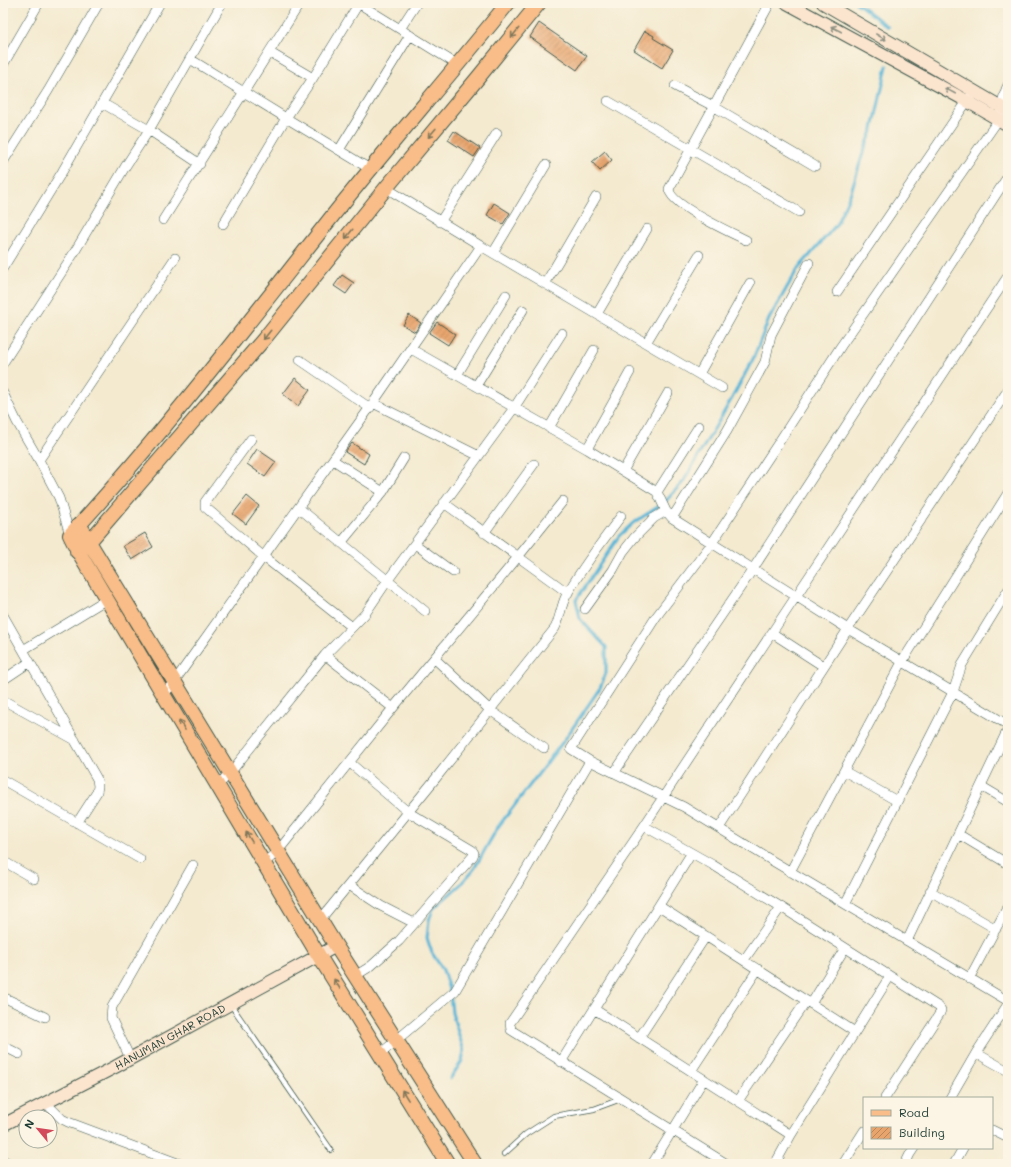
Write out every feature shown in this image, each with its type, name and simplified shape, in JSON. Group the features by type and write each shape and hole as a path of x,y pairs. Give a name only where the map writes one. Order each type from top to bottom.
{"highway":[{"path":"75,531 84,547"}],"main road":[{"path":"75,531 155,439 370,170 508,3"},
{"path":"84,547 264,339 386,188 539,3"},
{"path":"84,547 107,599 319,956 448,1164"},
{"path":"84,547 174,682 336,946 475,1164"},
{"path":"419,1118 438,1106"}],"street":[{"path":"3,65 39,3"},
{"path":"3,162 48,91 99,3"},
{"path":"3,268 62,172 160,3"},
{"path":"3,363 74,253 149,130 222,3"},
{"path":"164,220 300,3"},
{"path":"224,224 286,118 313,78 358,3 458,65"},
{"path":"400,29 418,3"},
{"path":"746,240 685,208 670,194 668,189 770,3"},
{"path":"787,3 971,96"},
{"path":"823,3 1004,116"},
{"path":"339,150 410,36"},
{"path":"269,52 313,78"},
{"path":"190,59 370,170"},
{"path":"1008,85 1004,96 1004,116 841,346 712,543 656,617 572,747 572,750 590,761 684,807 790,872 1008,1001"},
{"path":"675,86 713,106 815,166"},
{"path":"837,292 971,96"},
{"path":"608,101 800,212"},
{"path":"102,103 149,130 200,164"},
{"path":"440,222 497,133"},
{"path":"493,253 546,165"},
{"path":"614,773 753,569 1008,176"},
{"path":"386,188 440,222 722,388"},
{"path":"545,284 596,198"},
{"path":"596,314 647,229"},
{"path":"164,694 372,406 481,246"},
{"path":"646,343 699,255"},
{"path":"40,460 175,258"},
{"path":"586,610 613,570 623,552 634,538 654,518 667,512 727,432 765,362 771,335 809,263"},
{"path":"727,1164 511,1030 510,1023 644,826 1008,276"},
{"path":"699,374 750,283"},
{"path":"457,376 506,295"},
{"path":"476,386 523,310"},
{"path":"218,785 230,773 325,655 365,614 414,544 514,408 562,332"},
{"path":"411,349 623,471 658,495 667,512 712,543 848,629 1008,725"},
{"path":"549,428 594,350"},
{"path":"300,360 372,406 479,456"},
{"path":"587,449 630,372"},
{"path":"719,828 848,629 1008,390"},
{"path":"3,393 17,422 40,460 75,531"},
{"path":"623,471 668,393"},
{"path":"658,495 699,426"},
{"path":"251,440 205,502 205,507 264,557 352,627"},
{"path":"341,543 383,492 404,458"},
{"path":"333,460 383,492"},
{"path":"484,533 534,464"},
{"path":"790,872 902,662 1008,493"},
{"path":"264,863 278,851 563,501"},
{"path":"444,503 568,593"},
{"path":"63,508 75,531"},
{"path":"298,508 425,611"},
{"path":"320,920 490,710 554,628 568,593 589,558 621,516"},
{"path":"414,544 453,572"},
{"path":"845,904 953,692 962,665 1008,590"},
{"path":"23,650 107,599"},
{"path":"3,614 97,779 97,792 77,823"},
{"path":"772,633 824,666"},
{"path":"325,655 393,708"},
{"path":"435,659 490,710 544,748"},
{"path":"3,680 30,662"},
{"path":"3,700 75,740"},
{"path":"907,941 1008,729"},
{"path":"380,1054 455,991 590,761"},
{"path":"350,762 408,812 474,852 473,856 399,941 385,955 355,976"},
{"path":"844,771 897,802"},
{"path":"3,780 140,859"},
{"path":"981,786 1008,802"},
{"path":"644,826 691,854 713,865 781,907 941,1010 887,1097"},
{"path":"958,834 1008,864"},
{"path":"561,1062 691,854"},
{"path":"3,861 34,879"},
{"path":"130,1058 110,1018 112,1007 193,865"},
{"path":"349,885 380,906 414,923"},
{"path":"930,891 996,929"},
{"path":"659,906 855,1032"},
{"path":"969,979 1008,906"},
{"path":"744,960 781,907"},
{"path":"639,1038 706,936"},
{"name":"HANUMAN GHAR ROAD","path":"3,1125 336,946"},
{"path":"738,1101 809,1002 845,948"},
{"path":"691,1071 758,969"},
{"path":"775,1164 791,1135 890,976"},
{"path":"3,997 45,1017"},
{"path":"951,1097 976,1053 1008,1004"},
{"path":"594,1009 791,1135"},
{"path":"3,1046 19,1054"},
{"path":"976,1053 1008,1071"},
{"path":"652,1164 704,1079"},
{"path":"46,1103 62,1119 68,1122 180,1164"},
{"path":"993,1130 1008,1138"},
{"path":"843,1164 863,1133"},
{"path":"905,1164 913,1149"},
{"path":"954,1164 962,1149"},
{"path":"3,1160 10,1164"}],"lane":[{"path":"230,1004 331,1150"},
{"path":"504,1154 526,1134 554,1116 594,1108 621,1099"}],"building":[{"path":"539,23 587,56 577,70 530,37"},
{"path":"645,31 654,36 653,38 673,50 662,68 634,50"},
{"path":"454,131 480,148 474,157 448,140"},
{"path":"605,151 612,160 600,171 592,162"},
{"path":"494,203 510,213 503,224 487,215"},
{"path":"342,275 354,283 346,294 334,286"},
{"path":"409,315 421,323 415,332 403,325"},
{"path":"437,322 455,334 448,345 429,333"},
{"path":"295,378 310,390 298,406 283,394"},
{"path":"352,443 369,454 364,464 345,452"},
{"path":"257,449 276,462 265,477 247,464"},
{"path":"247,496 259,506 246,524 233,514"},
{"path":"145,533 153,547 132,560 123,546"}],"waterway":[{"path":"856,3 888,27"},
{"path":"450,1079 462,1061 464,1051 452,1013 450,993 443,970 432,953 427,938 429,920 433,909 460,885 474,869 498,827 565,739 600,688 606,673 606,647 580,619 576,600 619,536 633,523 664,503 683,482 731,400 753,359 769,319 797,270 836,225 851,192 863,153 873,129 887,66"}]}
